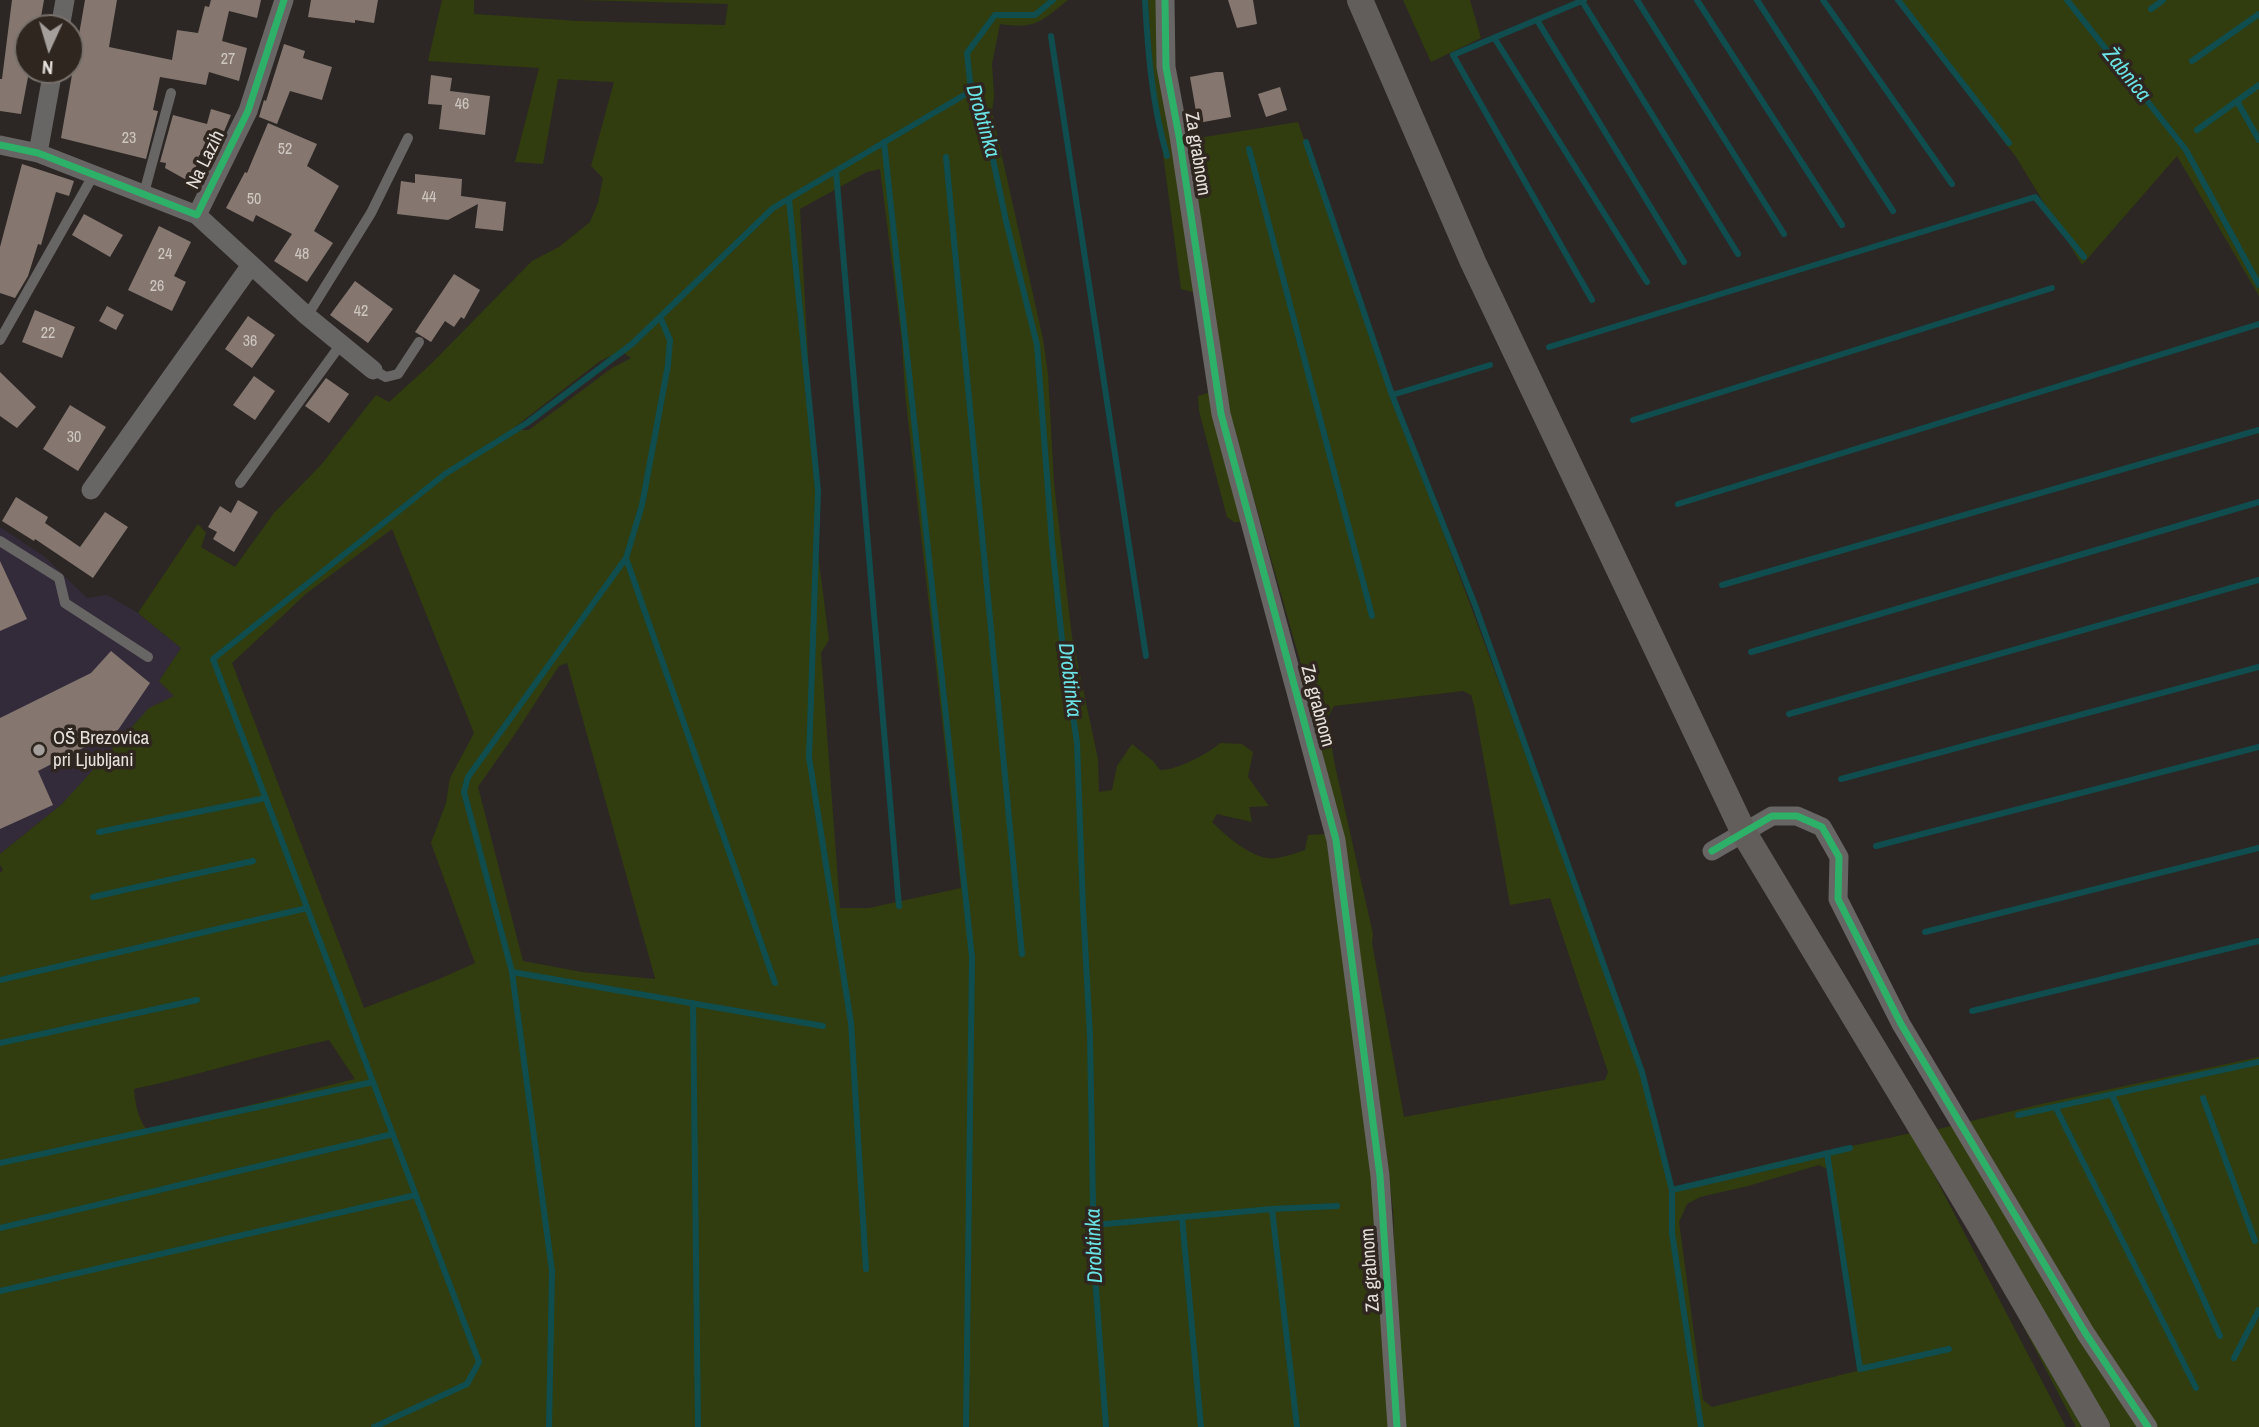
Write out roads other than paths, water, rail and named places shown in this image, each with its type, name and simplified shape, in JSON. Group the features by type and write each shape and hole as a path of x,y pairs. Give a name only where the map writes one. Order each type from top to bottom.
{"main road":[{"path":"1360,0 1473,262 1744,833 1978,1222 2097,1427"}],"street":[{"name":"Na Lazih","path":"197,215 248,111 284,0"},
{"name":"Za grabnom","path":"1165,0 1166,66 1221,414 1336,840 1380,1176 1398,1427"},
{"path":"38,153 50,84"},
{"name":"Na Lazih","path":"0,145 38,153 197,215 307,316 373,370"},
{"path":"91,490 251,265"},
{"path":"1712,851 1772,817 1797,816 1822,827 1839,857 1839,900 1902,1024 2086,1334 2148,1427"}],"lane":[{"path":"144,193 172,93"},
{"path":"307,316 371,213 408,138"},
{"path":"0,340 94,174"},
{"path":"373,370 386,377 398,374 419,342"},
{"path":"240,483 341,344"},
{"path":"0,541 59,578 65,603 148,657"}],"waterway":[{"name":"Drobtinka","path":"1053,0 1035,15 995,15 967,53 971,91 989,140 1037,345 1052,543 1062,640 1077,743 1090,1036 1094,1262 1106,1427"},
{"path":"1145,0 1152,78 1167,156"},
{"path":"1584,0 1453,55 1592,300"},
{"path":"1637,0 1784,234"},
{"path":"1697,0 1842,225"},
{"path":"1757,0 1893,211"},
{"path":"1823,0 1952,184"},
{"path":"1898,0 2009,143"},
{"name":"Žabnica","path":"2067,0 2186,150 2259,285"},
{"path":"2151,9 2163,0"},
{"path":"1582,1 1738,254"},
{"path":"2192,61 2259,14"},
{"path":"1537,20 1684,262"},
{"path":"1051,36 1146,656"},
{"path":"1495,39 1647,282"},
{"path":"2197,130 2259,85"},
{"path":"374,1427 467,1384 479,1362 213,659 445,474 527,423 632,344 773,208 971,91"},
{"path":"2237,101 2259,140"},
{"path":"884,142 972,957 966,1427"},
{"path":"1306,142 1392,395 1475,605 1642,1072 1672,1190 1672,1233 1701,1427"},
{"path":"1249,149 1372,616"},
{"path":"946,157 1022,954"},
{"path":"836,171 899,906"},
{"path":"1549,347 2035,197 2084,257"},
{"path":"789,199 818,491 809,757 851,1023 866,1269"},
{"path":"1633,420 2052,288"},
{"path":"549,1427 552,1271 512,972 464,792 468,777 626,558 642,505 668,365 670,340 660,317"},
{"path":"1678,504 2259,324"},
{"path":"1392,395 1490,365"},
{"path":"1722,585 2259,430"},
{"path":"1751,652 2259,502"},
{"path":"626,558 775,983"},
{"path":"1789,714 2259,580"},
{"path":"1841,779 2259,667"},
{"path":"1876,846 2259,747"},
{"path":"99,832 266,798"},
{"path":"1925,932 2259,848"},
{"path":"93,897 253,861"},
{"path":"0,980 307,908"},
{"path":"1972,1011 2259,941"},
{"path":"512,972 823,1026"},
{"path":"0,1043 197,1000"},
{"path":"693,1003 698,1427"},
{"path":"2018,1115 2259,1062"},
{"path":"0,1163 373,1082"},
{"path":"2112,1095 2220,1336"},
{"path":"2203,1098 2255,1241"},
{"path":"2056,1108 2196,1388"},
{"path":"0,1228 393,1134"},
{"path":"1672,1190 1850,1148"},
{"path":"1827,1153 1860,1369 1949,1349"},
{"path":"0,1291 416,1195"},
{"path":"1094,1225 1337,1206"},
{"path":"1272,1209 1297,1427"},
{"path":"1182,1217 1201,1427"},
{"path":"2234,1358 2259,1310"}],"place":[{"name":"OŠ Brezovica pri Ljubljani","path":"39,750"}]}
